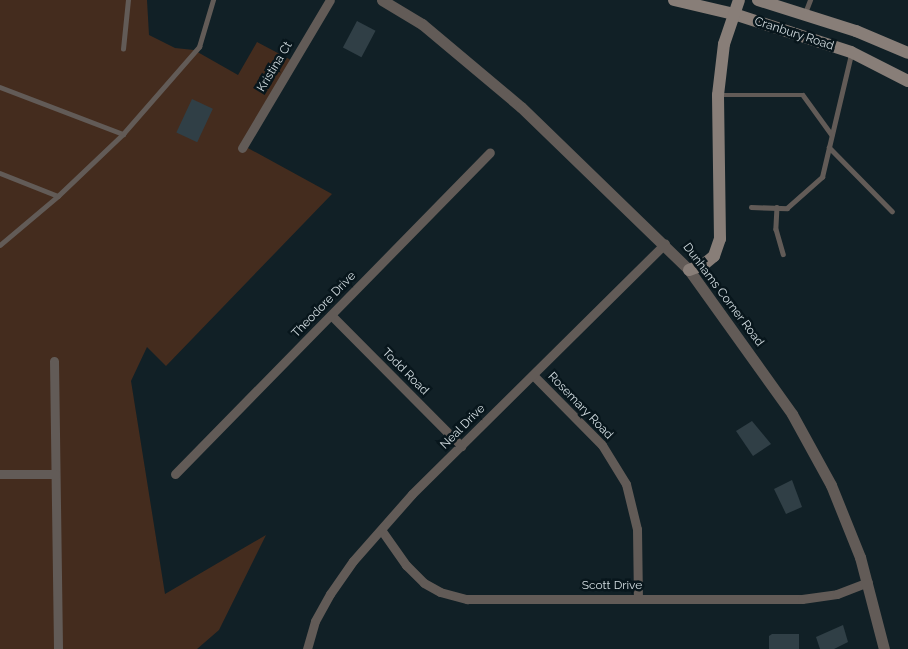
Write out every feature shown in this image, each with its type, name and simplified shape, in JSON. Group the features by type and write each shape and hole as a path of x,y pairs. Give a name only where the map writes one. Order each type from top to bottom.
{"main road":[{"name":"Cranbury Road","path":"674,0 734,14 851,52 908,80"},
{"path":"689,270 703,265 714,256 720,239 718,95 724,44 739,0"},
{"name":"Cranbury Road","path":"758,0 856,31 908,53"}],"street":[{"name":"Kristina Ct","path":"242,148 330,0"},
{"name":"Dunhams Corner Road","path":"382,0 422,24 521,107 665,244 689,270 792,414 831,485 868,582 884,649"},
{"name":"Theodore Drive","path":"175,474 490,152"},
{"name":"Neal Drive","path":"308,649 315,621 330,594 353,561 382,531 412,494 665,244"},
{"name":"Todd Road","path":"331,315 461,446"},
{"path":"54,361 58,649"},
{"name":"Rosemary Road","path":"533,375 602,445 626,484 637,529 638,598"},
{"path":"0,474 55,474"},
{"name":"Scott Drive","path":"382,531 417,577 440,592 458,598 802,599 837,594 868,582"}],"lane":[{"path":"123,48 128,0"},
{"path":"0,245 58,196 123,134 199,47 213,0"},
{"path":"804,15 810,0"},
{"path":"751,206 787,208 822,177 851,52"},
{"path":"0,87 123,134"},
{"path":"718,95 803,95 832,135"},
{"path":"829,147 892,211"},
{"path":"0,173 58,196"},
{"path":"777,208 776,229 784,254"}],"shaded area":[{"path":"0,0 147,0 149,35 175,48 194,50 238,75 257,42 291,60 246,147 332,194 166,366 147,347 131,381 165,594 266,535 219,630 197,649 0,649"}],"building":[{"path":"357,21 376,31 361,57 343,47"},
{"path":"192,99 213,109 197,142 176,133"},
{"path":"752,421 771,444 753,456 736,431"},
{"path":"792,480 802,507 786,514 774,489"},
{"path":"843,625 848,642 834,649 820,649 816,637"},
{"path":"772,634 799,634 799,649 769,649 769,636"}]}
